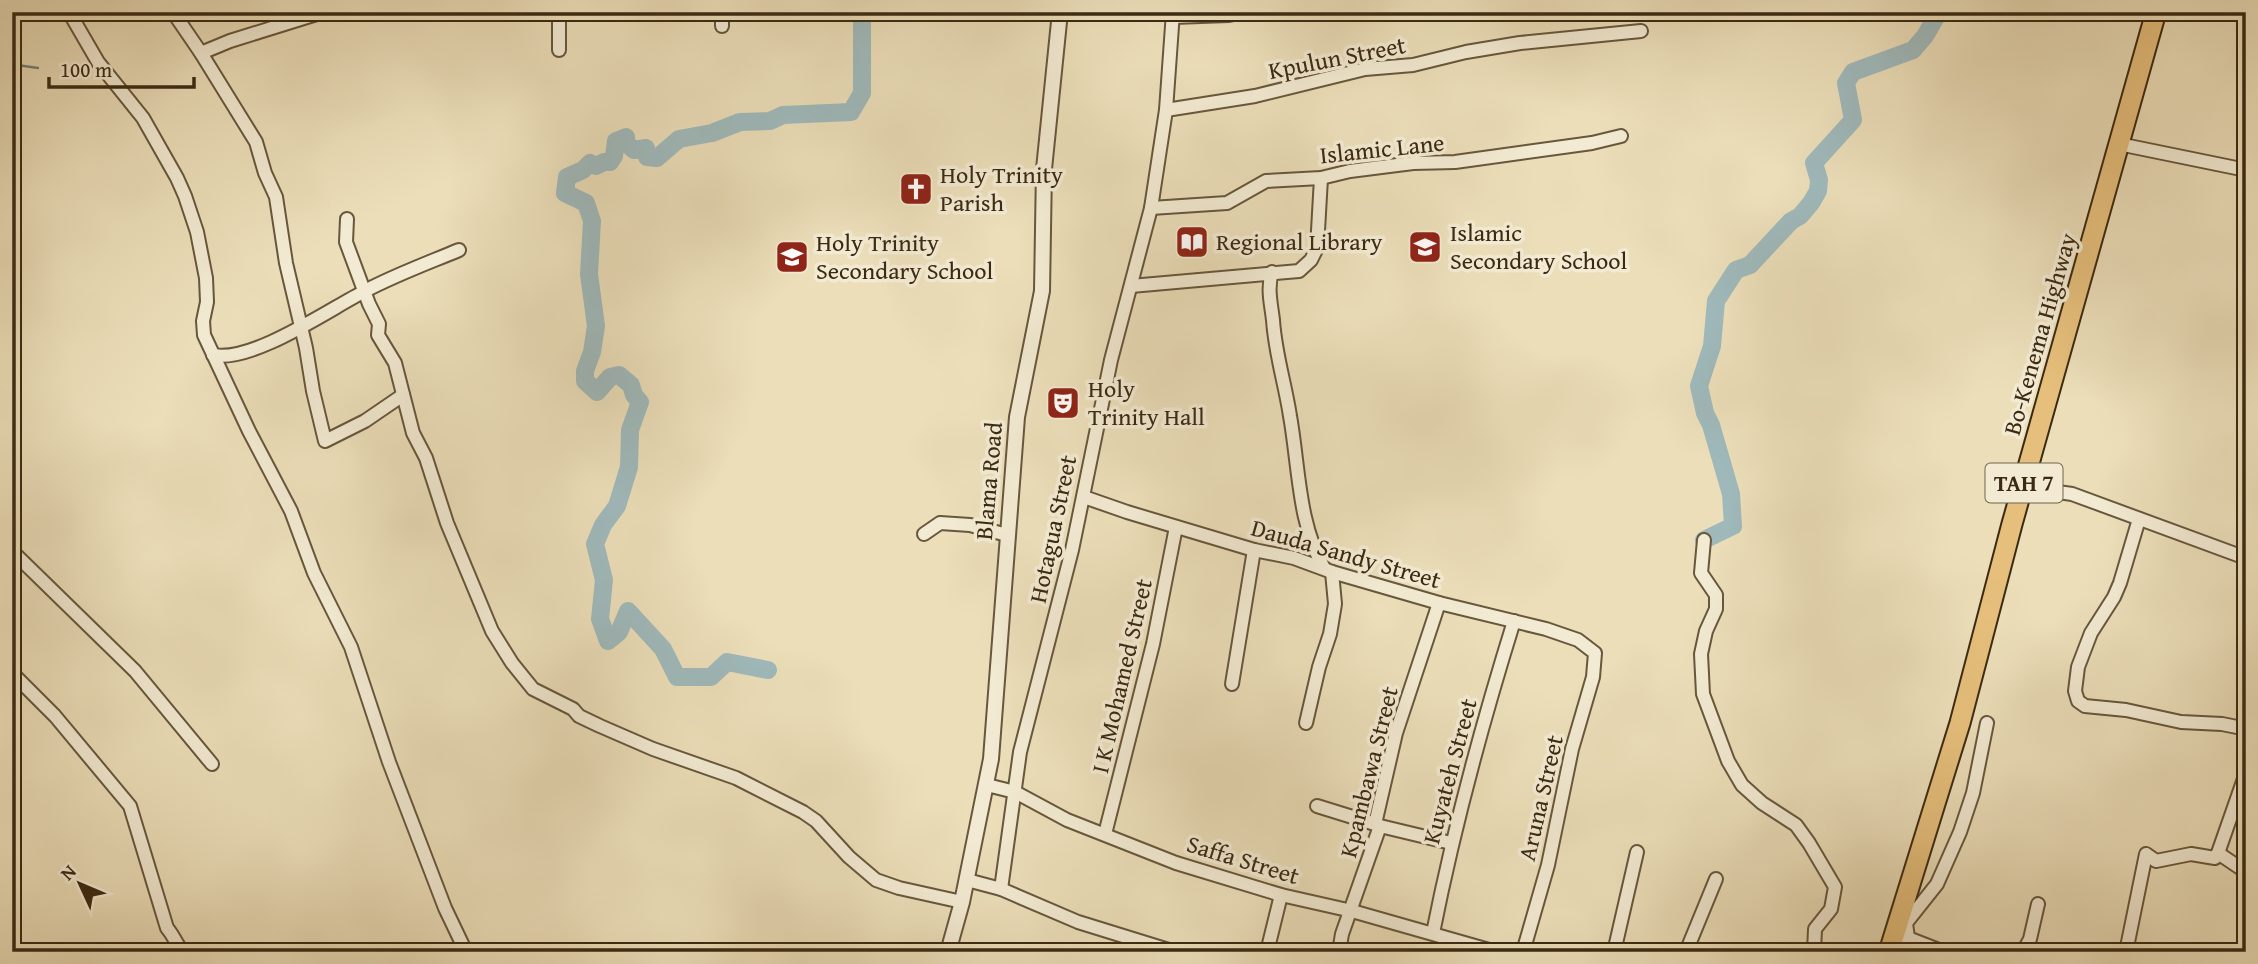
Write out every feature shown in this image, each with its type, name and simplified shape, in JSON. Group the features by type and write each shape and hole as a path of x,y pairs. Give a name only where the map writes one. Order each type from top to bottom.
{"highway":[{"name":"Bo-Kenema Highway","path":"1896,944 1958,731 2023,486 2156,12"}],"street":[{"path":"69,12 98,62 143,118 185,196 197,232 206,278 204,335 253,440 291,511 311,566 351,647 376,728 445,908 466,952"},
{"path":"173,12 256,142 276,198 286,263 325,441 365,421 403,395"},
{"path":"201,53 230,41 323,12"},
{"path":"558,50 559,12"},
{"path":"722,12 722,26"},
{"name":"Blama Road","path":"948,952 962,902 986,785 998,685 1017,417 1042,291 1044,169 1060,12"},
{"path":"1173,15 1229,15 1243,12"},
{"name":"Hotagua Street","path":"1001,889 1020,752 1084,496 1096,429 1151,208 1166,110 1173,15"},
{"name":"Kpulun Street","path":"1166,110 1255,96 1365,69 1413,65 1520,43 1641,32"},
{"name":"Islamic Lane","path":"1151,208 1227,203 1266,181 1321,178 1413,163 1455,162 1592,143 1621,136"},
{"path":"2119,144 2246,170"},
{"path":"1131,286 1298,271 1311,260 1317,248 1321,178"},
{"path":"347,219 346,242 379,324 378,335 395,363 413,433 426,458 447,523 492,631 512,663 533,689 600,726 749,785 816,821 849,857 876,880 962,902"},
{"path":"213,355 226,357 269,344 365,291 459,250"},
{"path":"1272,272 1268,285 1273,340 1291,417 1308,529 1314,552 1328,570 1335,604 1330,634 1306,723"},
{"path":"2023,486 2072,494 2246,558"},
{"name":"Dauda Sandy Street","path":"1084,496 1254,550 1294,558 1439,603 1578,640 1595,653"},
{"path":"2138,519 2120,583 2091,633 2078,667 2075,691 2078,701 2085,706 2103,706 2161,718 2245,728"},
{"path":"924,534 940,523 970,525 1007,535"},
{"name":"I K Mohamed Street","path":"1105,834 1153,644 1176,527"},
{"path":"1704,540 1701,573 1716,595 1716,609 1706,631 1701,654 1703,694 1728,761 1742,785 1762,803 1796,825 1835,887 1831,909 1815,929 1814,952"},
{"path":"1232,684 1254,550"},
{"path":"12,551 135,671 212,764"},
{"name":"Kpambawa Street","path":"1339,952 1342,934 1352,911 1377,825 1396,733 1439,603"},
{"name":"Kuyateh Street","path":"1433,933 1451,843 1514,621"},
{"name":"Aruna Street","path":"1523,952 1548,865 1572,749 1593,677 1595,653"},
{"path":"12,673 55,716 130,806 167,928 183,952"},
{"path":"1944,952 1896,944 1906,923 1937,884 1960,832 1973,793 1987,723"},
{"path":"2126,952 2146,854 2156,861 2191,854 2215,858 2246,773"},
{"name":"Saffa Street","path":"986,785 1015,792 1067,820 1176,863 1281,895 1352,911 1386,923 1433,933 1496,952"},
{"path":"1317,806 1377,825 1451,843"},
{"path":"1614,952 1637,852"},
{"path":"2218,853 2246,872"},
{"path":"1686,952 1716,879"},
{"path":"967,880 1001,889 1077,922 1175,952"},
{"path":"1267,952 1281,895"},
{"path":"2023,952 2030,939 2038,904"}],"waterway":[{"path":"768,670 727,662 711,677 677,677 663,649 628,611 619,632 608,641 600,619 604,580 595,544 603,525 617,506 629,467 630,430 640,402 631,385 619,375 610,377 597,392 585,381 596,326 589,274 592,221 586,203 565,193 567,177 583,170 590,163 596,166 610,162 614,156 616,141 626,137 626,143 634,150 646,148 647,157 657,158 679,139 712,133 740,122 770,121 783,115 851,112 862,93 862,12"},
{"path":"1704,540 1733,526 1731,494 1699,386 1712,346 1716,301 1736,270 1750,265 1811,203 1818,191 1819,180 1814,163 1853,120 1846,83 1853,72 1913,50 1939,12"},
{"path":"12,62 38,68"}],"place":[{"name":"Holy Trinity Parish","path":"916,189"},
{"name":"Regional Library","path":"1192,242"},
{"name":"Islamic Secondary School","path":"1425,247"},
{"name":"Holy Trinity Secondary School","path":"792,257"},
{"name":"Holy Trinity Hall","path":"1063,403"}]}
